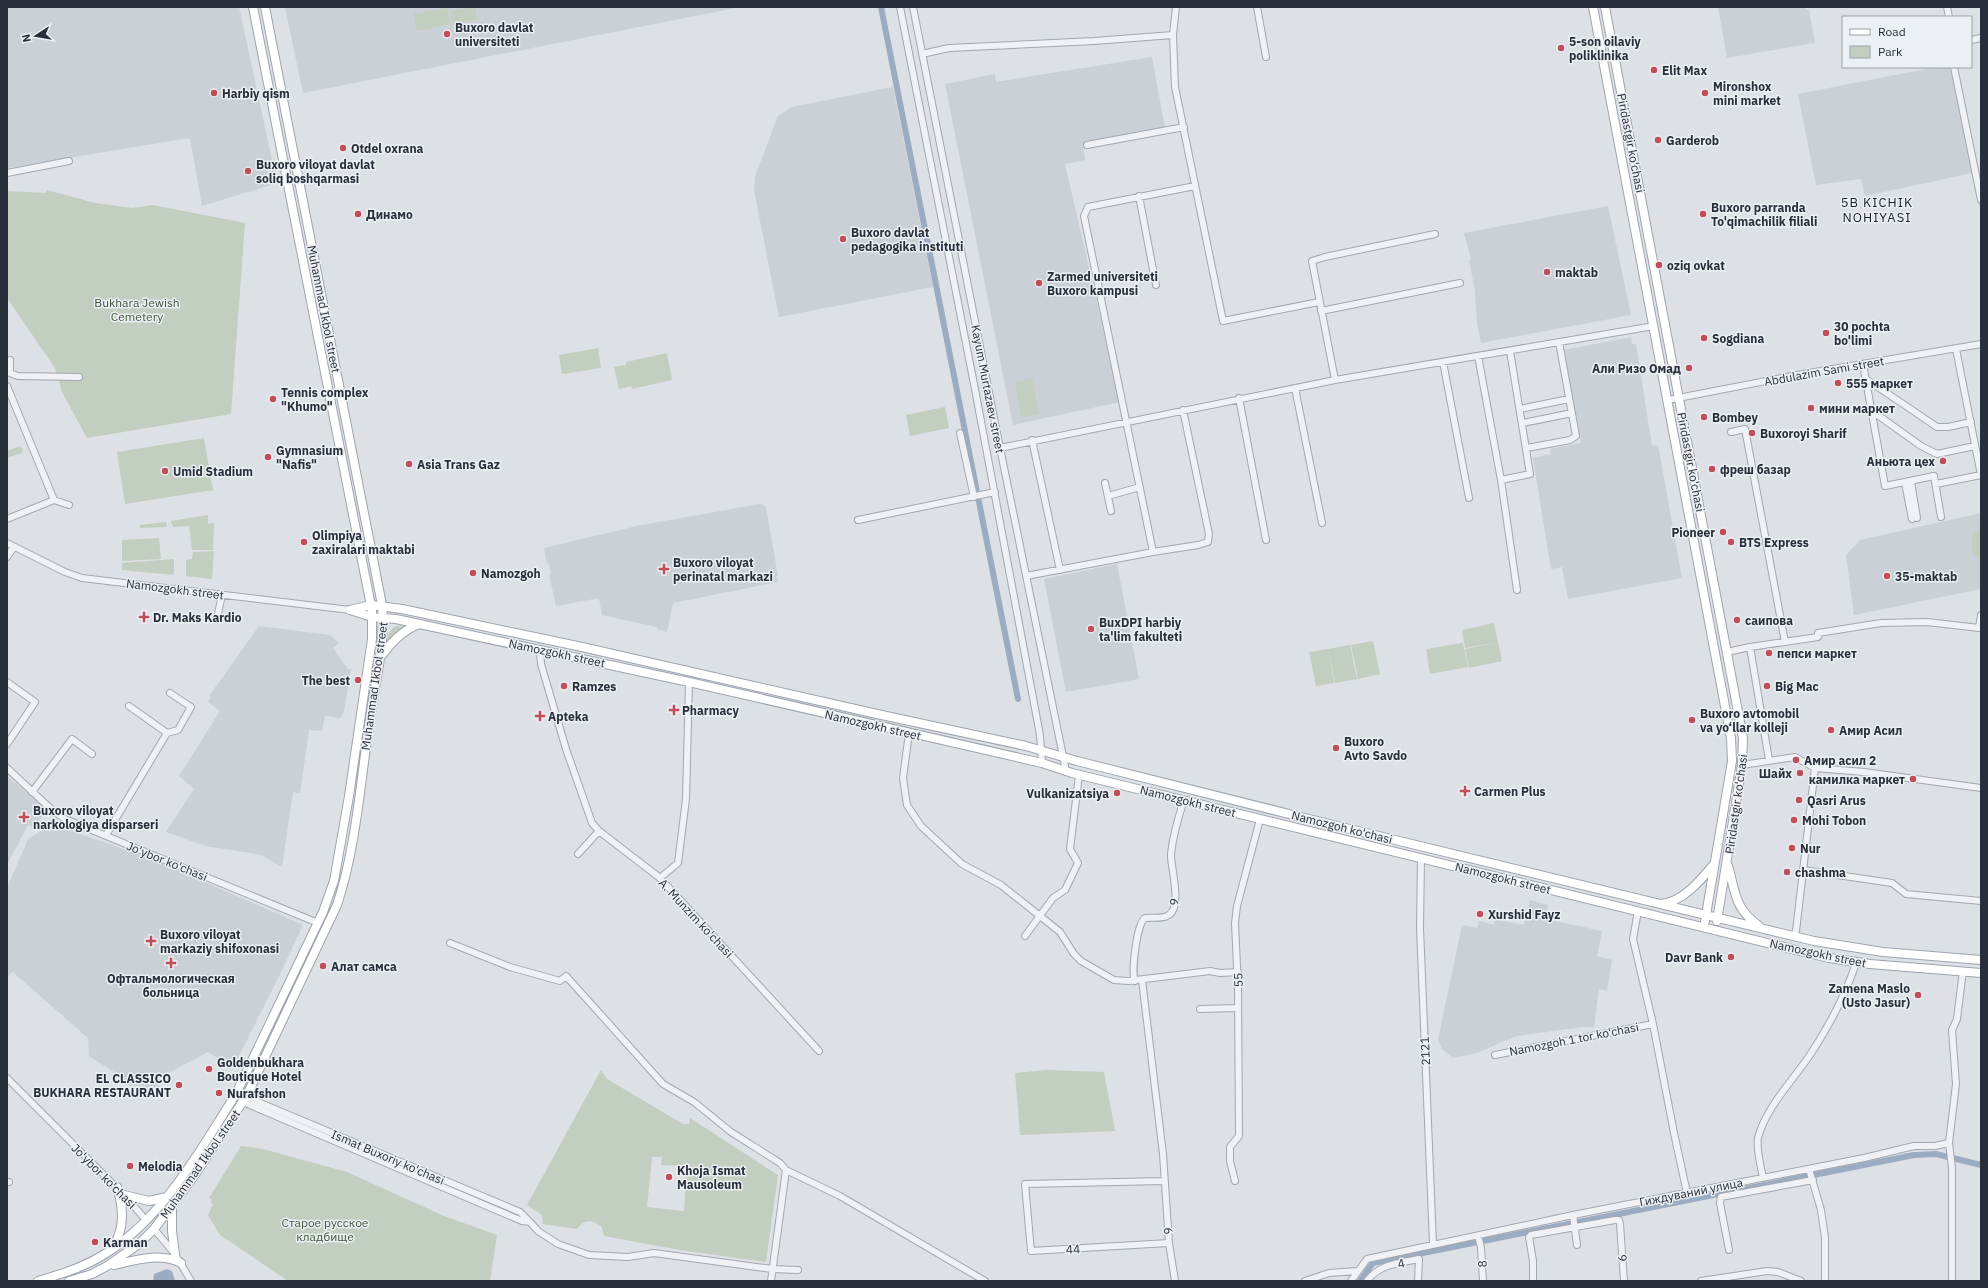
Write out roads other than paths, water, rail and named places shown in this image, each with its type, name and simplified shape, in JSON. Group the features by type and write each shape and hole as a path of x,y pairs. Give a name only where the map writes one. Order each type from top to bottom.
{"main road":[{"name":"Muhammad Ikbol street","path":"38,1281 89,1262 109,1251 146,1220 168,1197 236,1094 318,924 336,873 372,639 371,605 253,7"},
{"name":"Muhammad Ikbol street","path":"107,1266 131,1250 154,1229 173,1206 245,1099 337,906 343,888 354,826 379,660 384,618 382,605 265,7"},
{"name":"Piridastgir ko'chasi","path":"1593,7 1668,400 1732,750 1715,864 1703,926"},
{"name":"Piridastgir ko'chasi","path":"1605,7 1664,328 1679,398 1743,738 1742,765 1715,929"},
{"name":"Namozgoh ko'chasi","path":"350,610 371,605 382,605 705,674 1041,750 1328,824 1658,904"},
{"path":"350,610 372,617 419,624"},
{"path":"379,660 392,642 404,632 419,624"},
{"name":"Namozgokh street","path":"419,624 698,684 1042,763 1079,775 1703,926 1829,958 1856,963 1981,973"},
{"path":"698,684 705,674"},
{"path":"1727,862 1734,894 1739,905 1749,919 1763,929"},
{"path":"1658,904 1671,901 1684,894 1705,876 1715,864"},
{"name":"Namozgokh street","path":"1658,904 1793,936 1857,949 1981,960"},
{"path":"109,1251 120,1233 122,1220 120,1196 117,1188"},
{"path":"124,1195 149,1201 168,1197"},
{"path":"173,1206 172,1231 175,1254"},
{"name":"Jo'ybor ko'chasi","path":"146,1220 154,1229"},
{"path":"69,1281 93,1277 107,1266 151,1258 170,1259 181,1263"}],"street":[{"name":"Kayum Murtazaev street","path":"900,7 995,492 1040,735 1042,763"},
{"name":"Kayum Murtazaev street","path":"913,7 1000,448 1066,771"},
{"path":"1176,7 1173,35 1175,87 1223,321 1319,302"},
{"path":"1257,7 1266,57"},
{"path":"903,22 916,19"},
{"path":"922,54 949,48 1094,41 1173,35"},
{"path":"1954,68 1981,200"},
{"path":"1087,145 1184,127"},
{"path":"7,173 68,161"},
{"path":"1153,552 1084,216 1088,207 1195,186"},
{"path":"1139,196 1156,285"},
{"path":"1335,380 1312,261 1435,234"},
{"path":"1321,311 1460,283"},
{"path":"1000,448 1032,440 1335,380 1654,326"},
{"path":"1527,448 1573,439 1576,436 1559,342"},
{"name":"Abdulazim Sami street","path":"1668,400 1981,344"},
{"path":"1936,484 1981,475 1956,349"},
{"path":"1501,480 1530,474 1523,423 1510,351"},
{"path":"1478,356 1501,480 1517,590"},
{"path":"10,360 10,370 7,372 18,376 78,377"},
{"path":"1443,362 1469,498"},
{"path":"1863,364 1885,486 1934,476 1941,517"},
{"path":"1866,379 1937,427 1948,427 1971,422"},
{"path":"7,386 54,500"},
{"path":"1295,388 1322,523"},
{"path":"1239,398 1266,540"},
{"path":"1520,409 1569,399"},
{"path":"1026,576 1208,542 1209,534 1183,410"},
{"path":"1872,411 1921,446 1937,454 1975,446"},
{"path":"1523,423 1572,413"},
{"path":"1731,432 1744,429 1785,642"},
{"path":"960,433 977,495"},
{"path":"985,440 998,438"},
{"path":"1032,440 1060,570"},
{"path":"1908,482 1914,518"},
{"path":"1105,483 1111,511"},
{"path":"1108,496 1140,487"},
{"path":"858,520 995,492"},
{"path":"7,519 54,500 69,505"},
{"name":"Namozgokh street","path":"7,544 78,577 350,610"},
{"path":"7,557 14,547"},
{"path":"217,618 222,595"},
{"path":"1727,652 1818,637 1818,633 1881,623 1927,622 1979,628 1981,615"},
{"path":"1750,647 1769,760"},
{"name":"A. Munzim ko'chasi","path":"540,649 541,664 568,756 592,823 599,831 660,878 819,1051"},
{"path":"7,682 35,702 7,744"},
{"path":"660,878 678,863 686,799 689,748 688,682"},
{"path":"106,835 167,733 178,730 191,708 170,693"},
{"path":"129,706 167,733"},
{"path":"909,733 903,778 907,805 912,815 934,840 962,864 1001,885 1060,932 1074,954 1081,961 1114,980 1135,981 1210,972 1220,974 1238,972"},
{"path":"32,792 72,739 92,754"},
{"path":"1742,765 1795,757 1815,768 1868,773 1981,788"},
{"name":"Jo'ybor ko'chasi","path":"7,768 32,792 65,819 318,924"},
{"path":"1793,936 1796,931 1815,768"},
{"path":"1025,936 1053,898 1065,890 1078,863 1070,849 1079,775"},
{"name":"9","path":"1135,981 1133,976 1135,952 1141,922 1145,918 1167,916 1171,912 1174,903 1176,890 1175,875 1170,862 1178,820 1184,800"},
{"name":"55","path":"1235,1181 1230,1161 1230,1147 1239,1136 1238,972 1235,940 1237,906 1260,819"},
{"path":"578,854 599,831"},
{"name":"2121","path":"1421,858 1420,928 1433,1244"},
{"path":"1803,870 1892,883 1906,894 1981,901"},
{"path":"1638,911 1633,939 1653,1024 1687,1193"},
{"path":"450,943 510,967 560,981 566,976 663,1084 694,1102 731,1132 780,1163 786,1170 840,1196 985,1281"},
{"path":"1763,1178 1758,1141 1760,1132 1778,1098 1823,1035 1847,991 1856,963"},
{"path":"1952,1281 1952,1168 1950,1144 1956,1090 1952,1030 1956,1019 1962,971"},
{"name":"9","path":"1142,980 1163,1154 1163,1181 1175,1281"},
{"path":"1200,1009 1238,1008"},
{"name":"Namozgoh 1 tor ko'chasi","path":"1495,1055 1653,1024"},
{"name":"Jo'ybor ko'chasi","path":"7,1078 124,1195 146,1220"},
{"name":"Ismat Buxoriy ko'chasi","path":"245,1099 522,1221 530,1222 538,1231 558,1244 589,1255 628,1257 654,1253 772,1269 798,1270"},
{"name":"Гиждуваний улица","path":"1351,1281 1367,1259 1421,1248 1433,1244 1763,1178 1810,1170 1914,1146 1950,1144"},
{"path":"771,1281 786,1170"},
{"path":"1810,1170 1821,1210 1825,1238 1825,1281"},
{"path":"1729,1250 1720,1203 1721,1197 1812,1179"},
{"name":"44","path":"1163,1181 1025,1184 1031,1251 1170,1243"},
{"path":"1573,1216 1577,1245"},
{"name":"6","path":"1575,1225 1619,1220 1624,1281"},
{"path":"1533,1281 1529,1237 1531,1235 1575,1225"},
{"name":"Jo'ybor ko'chasi","path":"154,1229 175,1254 191,1281"},
{"name":"8","path":"1478,1236 1481,1247 1483,1281"},
{"path":"1419,1259 1421,1248"},
{"name":"4","path":"1367,1281 1372,1274 1380,1268 1419,1259 1418,1281"},
{"path":"1305,1281 1329,1273 1357,1271"},
{"path":"1701,1281 1767,1271 1778,1272 1801,1281"}],"water":[{"path":"167,1269 172,1271 175,1281 153,1281 154,1274"}],"waterway":[{"path":"881,7 1018,699"},
{"path":"1360,1281 1373,1263 1914,1155 1936,1154 1981,1165"}],"place":[{"name":"Buxoro davlat universiteti","path":"447,34"},
{"name":"5-son oilaviy poliklinika","path":"1561,48"},
{"name":"Elit Max","path":"1654,70"},
{"name":"Harbiy qism","path":"214,93"},
{"name":"Mironshox mini market","path":"1705,93"},
{"name":"Garderob","path":"1658,140"},
{"name":"Otdel oxrana","path":"343,148"},
{"name":"Buxoro viloyat davlat soliq boshqarmasi","path":"248,171"},
{"name":"Динамо","path":"358,214"},
{"name":"Buxoro parranda To'qimachilik filiali","path":"1703,214"},
{"name":"Buxoro davlat pedagogika instituti","path":"843,239"},
{"name":"oziq ovkat","path":"1659,265"},
{"name":"maktab","path":"1547,272"},
{"name":"Zarmed universiteti Buxoro kampusi","path":"1039,283"},
{"name":"30 pochta bo'limi","path":"1826,333"},
{"name":"Sogdiana","path":"1704,338"},
{"name":"Али Ризо Омад","path":"1689,368"},
{"name":"555 маркет","path":"1838,383"},
{"name":"Tennis complex \"Khumo\"","path":"273,399"},
{"name":"мини маркет","path":"1811,408"},
{"name":"Bombey","path":"1704,417"},
{"name":"Buxoroyi Sharif","path":"1752,433"},
{"name":"Gymnasium \"Nafis\"","path":"268,457"},
{"name":"Аньюта цех","path":"1943,461"},
{"name":"Asia Trans Gaz","path":"409,464"},
{"name":"фреш базар","path":"1712,469"},
{"name":"Umid Stadium","path":"165,471"},
{"name":"Pioneer","path":"1723,532"},
{"name":"Olimpiya zaxiralari maktabi","path":"304,542"},
{"name":"BTS Express","path":"1731,542"},
{"name":"Buxoro viloyat perinatal markazi","path":"664,569"},
{"name":"Namozgoh","path":"473,573"},
{"name":"35-maktab","path":"1887,576"},
{"name":"Dr. Maks Kardio","path":"144,617"},
{"name":"саипова","path":"1737,620"},
{"name":"BuxDPI harbiy ta'lim fakulteti","path":"1091,629"},
{"name":"пепси маркет","path":"1769,653"},
{"name":"The best","path":"358,680"},
{"name":"Ramzes","path":"564,686"},
{"name":"Big Mac","path":"1767,686"},
{"name":"Pharmacy","path":"674,710"},
{"name":"Apteka","path":"540,716"},
{"name":"Buxoro avtomobil va yo‘llar kolleji","path":"1692,720"},
{"name":"Амир Асил","path":"1831,730"},
{"name":"Buxoro Avto Savdo","path":"1336,748"},
{"name":"Амир асил 2","path":"1796,760"},
{"name":"Шайх","path":"1800,773"},
{"name":"камилка маркет","path":"1913,779"},
{"name":"Carmen Plus","path":"1465,791"},
{"name":"Vulkanizatsiya","path":"1117,793"},
{"name":"Qasri Arus","path":"1799,800"},
{"name":"Buxoro viloyat narkologiya disparseri","path":"24,817"},
{"name":"Mohi Tobon","path":"1794,820"},
{"name":"Nur","path":"1792,848"},
{"name":"chashma","path":"1787,872"},
{"name":"Xurshid Fayz","path":"1480,914"},
{"name":"Buxoro viloyat markaziy shifoxonasi","path":"151,941"},
{"name":"Davr Bank","path":"1731,957"},
{"name":"Офтальмологическая больница","path":"171,963"},
{"name":"Алат самса","path":"323,966"},
{"name":"Zamena Maslo (Usto Jasur)","path":"1918,995"},
{"name":"Goldenbukhara Boutique Hotel","path":"209,1069"},
{"name":"EL CLASSICO BUKHARA RESTAURANT","path":"179,1085"},
{"name":"Nurafshon","path":"219,1093"},
{"name":"Melodia","path":"130,1166"},
{"name":"Khoja Ismat Mausoleum","path":"669,1177"},
{"name":"Karman","path":"95,1242"}],"district":[{"name":"5B KICHIK NOHIYASI","path":"1877,210"}],"park label":[{"name":"Bukhara Jewish Cemetery","path":"137,309"},
{"name":"Старое русское кладбище","path":"325,1229"}]}
